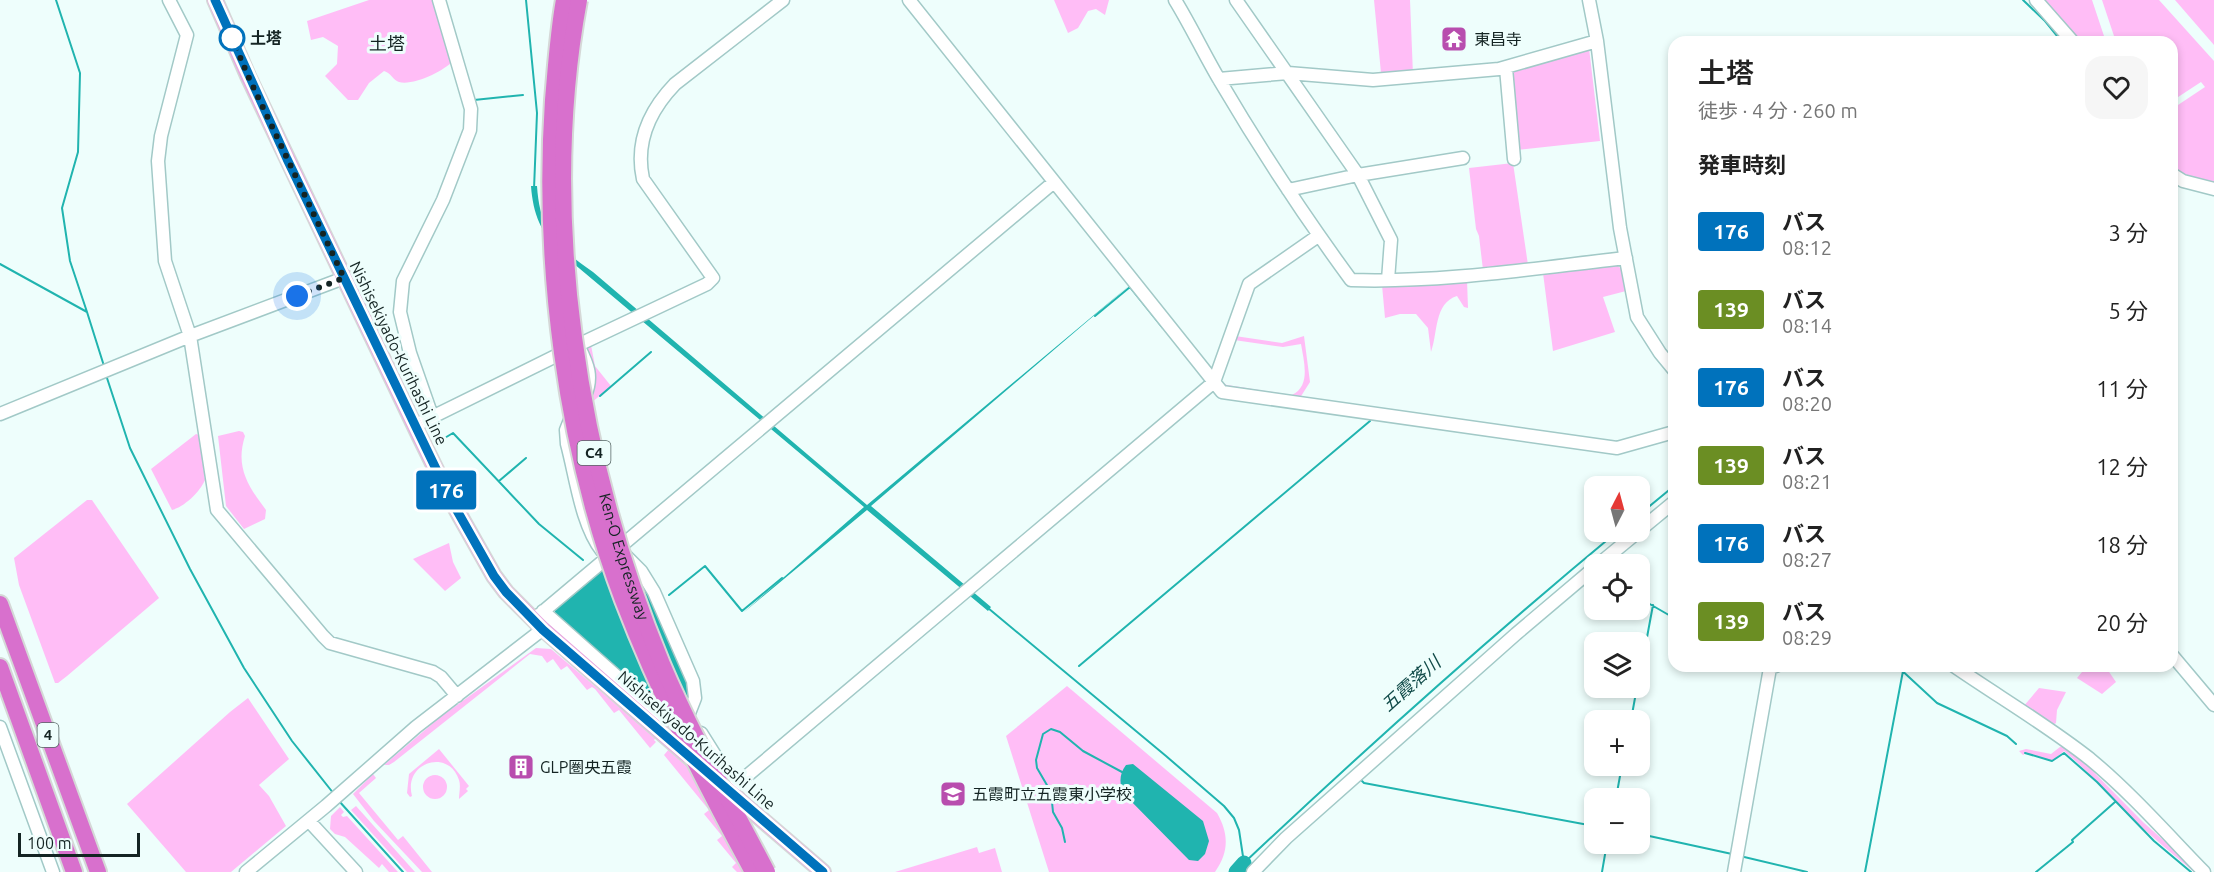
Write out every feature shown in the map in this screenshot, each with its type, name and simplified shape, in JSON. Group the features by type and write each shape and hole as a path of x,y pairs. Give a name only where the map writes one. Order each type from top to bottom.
{"highway":[{"name":"Ken-O Expressway","path":"564,0 552,122 552,229 563,356 580,447 601,532 622,598 651,670 690,753 753,872"},
{"name":"Ken-O Expressway","path":"579,0 570,67 566,122 565,230 571,311 592,445 610,518 634,594 663,665 701,748 767,872"},
{"name":"4","path":"0,604 98,872"},
{"name":"4","path":"0,667 74,872"}],"main road":[{"name":"Nishisekiyado-Kurihashi Line","path":"215,0 248,76 414,426 483,559 506,592 734,787 823,872"}],"street":[{"path":"169,0 187,35 161,136 158,161 165,261 190,336 218,510 330,643 433,672 441,677 457,696"},
{"path":"432,416 410,353 400,312 403,281 444,201 470,130 471,109 439,0"},
{"path":"414,426 707,284 713,278 643,179 640,168 642,145 651,116 660,100 675,84 783,0"},
{"path":"909,0 1222,392 1617,448 1668,434"},
{"path":"1236,0 1359,175 1391,240 1388,280"},
{"path":"1589,0 1597,41 1620,228 1637,317 1668,363"},
{"path":"2036,0 2068,36"},
{"path":"1179,2 1219,79 1318,236 1351,280 1465,277 1626,258"},
{"path":"1219,79 1288,73 1373,80 1506,68 1597,41"},
{"path":"1506,68 1514,159"},
{"path":"1288,190 1359,175 1463,158"},
{"path":"2178,178 2214,189"},
{"path":"246,872 309,821 416,726 457,696 607,557 1054,182"},
{"path":"539,620 657,712 670,721 685,723 702,733 734,787 1214,382 1249,284 1318,236"},
{"path":"0,414 190,336 344,278"},
{"path":"578,345 589,367 589,385 585,397 568,420 567,444 591,533 607,557"},
{"path":"1650,522 1668,507"},
{"path":"1611,554 1626,542"},
{"path":"618,548 641,571 654,592 693,681 694,698 685,723"},
{"path":"1253,872 1286,838 1584,576"},
{"path":"2178,662 2214,705"},
{"path":"1734,872 1769,672"},
{"path":"1963,672 2058,735 2091,760 2118,783 2204,872"},
{"path":"0,727 53,872"},
{"path":"309,821 356,872"}],"shaded area":[{"path":"369,0 436,0 453,61 436,73 412,82 399,82 384,71 369,83 358,100 348,100 325,76 337,64 338,46 323,37 311,40 307,21"},
{"path":"1054,0 1109,0 1105,15 1096,9 1088,11 1078,28 1068,33"},
{"path":"1374,0 1410,0 1413,75 1383,76 1381,73"},
{"path":"2042,0 2092,0 2104,36 2074,36"},
{"path":"2102,0 2159,0 2214,61 2214,186 2178,174 2178,105 2205,87 2201,82 2178,97 2178,36 2114,36"},
{"path":"2175,0 2214,0 2214,45"},
{"path":"1589,48 1600,141 1517,150 1509,72"},
{"path":"1513,163 1528,265 1483,270 1469,168"},
{"path":"1614,264 1622,269 1626,291 1603,297 1615,332 1553,351 1543,273"},
{"path":"1467,280 1468,308 1464,307 1457,296 1444,305 1431,352 1428,328 1416,314 1400,314 1385,318 1382,285"},
{"path":"1235,336 1282,343 1304,336 1310,382 1298,401 1225,390 1221,382 1227,385 1292,395 1302,386 1304,380 1301,344 1283,347 1234,340"},
{"path":"591,345 595,366 611,386 590,404 584,349"},
{"path":"239,431 245,436 242,457 245,476 266,510 265,519 244,529 226,506 218,436"},
{"path":"196,434 199,435 205,480 191,498 182,506 172,510 151,469"},
{"path":"87,500 92,500 159,598 67,676 55,683 19,585 14,558"},
{"path":"449,543 453,562 461,578 445,591 413,559"},
{"path":"536,648 551,649 656,738 654,740 656,742 650,748 619,710 614,713 595,689 592,687 587,690 567,666 561,670 553,659 547,663 542,656 530,654 394,762 384,765 439,718"},
{"path":"2082,672 2109,672 2116,682 2102,694 2077,678"},
{"path":"1067,686 1217,813 1224,828 1226,843 1220,865 1215,872 1049,872 1006,736"},
{"path":"2039,688 2066,692 2057,710 2056,723 2053,725 2023,707"},
{"path":"248,698 289,759 259,785 269,796 286,826 231,872 186,872 127,804"},
{"path":"2067,745 2143,822 2199,872 2194,872 2134,820 2064,751 2052,761 2026,753 2023,755 2019,751 2026,749 2051,754"},
{"path":"439,749 469,786 466,789 468,791 459,799 460,782 454,770 446,764 437,762 428,763 414,775 410,797 407,793 409,774"},
{"path":"669,749 686,764 743,872 737,872 732,867 736,863 717,840 722,836 704,814 709,810 664,755"},
{"path":"373,774 376,778 359,793 398,840 403,836 432,872 422,872 374,821 353,794"},
{"path":"430,775 440,775 447,782 447,792 440,799 430,799 423,792 423,782"},
{"path":"356,806 415,872 407,872 351,810"},
{"path":"340,807 344,812 341,815 347,816 398,872 389,872 382,864 379,868 345,837 335,834 330,829 331,816"},
{"path":"977,847 979,853 995,848 1002,872 895,872"}],"water":[{"path":"531,186 537,186 542,215 560,246 867,505 1131,284 871,506 991,607 988,611 867,510 743,613 864,507 561,253 548,238 539,222"},
{"path":"613,558 644,583 690,687 691,696 685,716 666,713 555,614 555,608 601,569 605,572"},
{"path":"1133,764 1203,821 1209,841 1205,854 1198,861 1189,860 1124,794 1121,787 1121,775 1126,765"}],"waterway":[{"path":"56,0 80,73 78,152 62,208 70,261 87,312"},
{"path":"526,0 537,113 534,189"},
{"name":"五霞落川","path":"2023,0 2057,36"},
{"path":"474,100 523,95"},
{"path":"0,264 87,312 104,366"},
{"path":"1095,316 1130,287 1163,328"},
{"path":"600,396 651,352"},
{"path":"106,375 130,448 190,569 244,668 292,741 334,794"},
{"path":"1079,666 1370,421"},
{"path":"434,422 443,439 453,433 539,524 583,560"},
{"path":"499,481 526,458"},
{"name":"五霞落川","path":"1650,506 1668,491"},
{"name":"五霞落川","path":"1244,863 1428,694 1605,542"},
{"path":"669,595 705,566 742,611 782,578"},
{"path":"1650,604 1668,615"},
{"path":"1648,632 1653,605"},
{"path":"988,608 1224,806 1234,818 1239,830 1244,863"},
{"path":"1903,672 1937,703 2007,736 2016,744"},
{"path":"1865,872 1903,672"},
{"path":"1633,710 1635,698"},
{"path":"1065,842 1062,828 1053,812 1051,792 1037,768 1036,760 1043,734 1051,729 1060,732 1083,751 1122,772"},
{"path":"2025,753 2052,761 2064,753 2097,782 2154,841 2191,872"},
{"path":"1618,788 1620,776"},
{"path":"1362,781 1584,824"},
{"path":"339,801 403,872"},
{"path":"2036,872 2073,842 2072,840 2115,802"},
{"path":"1650,836 1732,854"},
{"path":"1602,872 1605,854"},
{"path":"1740,856 1807,872"},
{"name":"五霞落川","path":"1236,872 1244,863"}],"bus line":[{"name":"176","path":"215,0 248,76 418,434 451,500 494,576 506,592 543,630 823,872"}],"place":[{"name":"土塔","path":"232,38"},
{"name":"東昌寺","path":"1454,39"},
{"name":"GLP圏央五霞","path":"521,767"},
{"name":"五霞町立五霞東小学校","path":"953,794"}],"district":[{"name":"土塔","path":"387,44"}],"route":[{"path":"232,38 344,278 297,296"}]}
